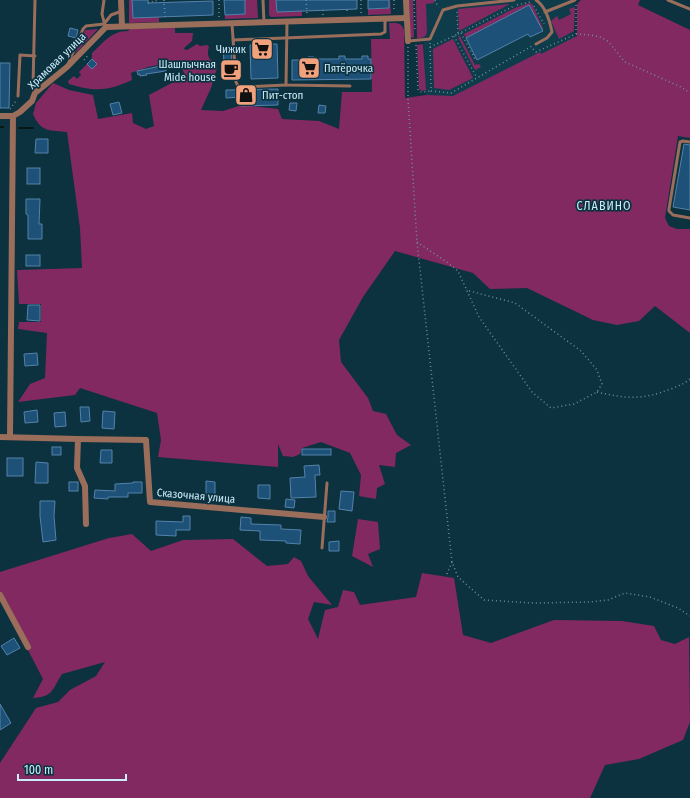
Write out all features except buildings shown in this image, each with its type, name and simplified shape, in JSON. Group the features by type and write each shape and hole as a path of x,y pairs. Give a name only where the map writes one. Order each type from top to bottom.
{"street":[{"path":"121,0 122,26"},
{"path":"406,0 408,41"},
{"path":"105,26 232,24 406,18"},
{"name":"Храмовая улица","path":"13,116 27,106 35,93 67,67 105,26"},
{"path":"0,116 13,116 10,437"},
{"name":"Сказочная улица","path":"0,437 146,440 150,502 324,517"},
{"path":"78,439 78,468 85,486 86,524"},
{"path":"0,595 28,647"}],"lane":[{"path":"35,0 35,93"},
{"path":"104,0 102,14 105,26"},
{"path":"263,0 264,23"},
{"path":"408,41 430,39 443,10 457,6 514,0"},
{"path":"535,43 547,38 552,32 545,12 536,0"},
{"path":"545,12 575,0"},
{"path":"668,0 690,9"},
{"path":"105,26 111,14 122,10"},
{"path":"233,40 381,34 385,32 386,19"},
{"path":"286,85 287,22"},
{"path":"232,24 236,82 238,86 350,86"},
{"path":"67,67 83,29 86,26 105,26"},
{"path":"18,96 20,55 35,56"},
{"path":"690,142 680,142 669,209 673,215 690,218"},
{"path":"322,548 327,483"}],"path":[{"path":"148,3 158,0"},
{"path":"164,0 166,22"},
{"path":"219,0 219,20"},
{"path":"306,0 308,21"},
{"path":"361,0 361,20"},
{"path":"394,0 394,14"},
{"path":"414,0 415,31"},
{"path":"435,0 443,10"},
{"path":"575,0 576,34"},
{"path":"430,47 515,5 530,2 534,4 546,28"},
{"path":"457,6 460,33 475,59"},
{"path":"531,46 536,52 576,34 591,35 602,38 610,43 625,62 681,87 690,93"},
{"path":"454,36 477,79"},
{"path":"430,39 431,91"},
{"path":"408,41 408,99 417,242 452,562 458,577 484,600 534,603 590,602 608,600 625,593 650,597 678,608 690,616"},
{"path":"416,45 418,90 421,92 431,91 451,93 477,79 535,43"},
{"path":"5,110 10,110 18,96"},
{"path":"417,242 458,271 466,290 479,317 532,392 551,408 574,404 597,392 602,384 597,370 581,351 515,303 466,290"},
{"path":"597,392 632,398 653,396 685,384 690,379"},
{"path":"448,574 452,562"}],"shaded area":[{"path":"129,0 132,0 159,17 159,22 129,23"},
{"path":"245,0 257,0 258,18 225,19 225,15 245,14"},
{"path":"269,0 276,0 277,12 302,11 302,16 271,17 269,15"},
{"path":"389,0 391,14 368,15 368,9 389,8"},
{"path":"409,0 413,0 413,38 410,37"},
{"path":"416,0 434,0 434,3 426,4 427,32 425,37 421,38 417,38"},
{"path":"422,0 574,0 574,40 458,100 426,106"},
{"path":"581,0 640,0 638,5 690,30 690,138 678,136 665,218 669,226 677,229 690,229 690,333 655,306 639,321 617,325 593,320 527,288 490,289 473,273 395,251 363,297 339,340 341,362 368,398 373,411 386,414 397,435 411,445 396,453 395,467 379,465 385,484 377,488 376,499 359,496 361,475 350,453 321,442 302,448 300,454 293,457 283,456 278,444 278,467 158,457 161,440 157,413 80,388 75,395 18,402 30,384 45,378 47,333 18,329 19,322 41,322 41,304 19,304 17,270 82,268 80,228 67,132 43,128 39,125 33,114 36,103 53,83 69,90 93,95 98,119 132,113 133,123 146,129 154,126 149,95 185,76 180,62 177,61 148,67 131,73 132,80 108,88 94,89 69,84 68,81 74,76 77,79 81,75 79,72 87,64 92,69 97,64 92,59 92,53 112,35 122,31 128,31 130,29 175,28 175,33 193,33 192,41 184,49 187,50 197,44 200,46 207,45 209,47 209,57 217,64 211,88 201,110 223,111 242,105 278,109 282,119 319,121 339,129 342,92 372,92 371,39 390,39 389,23 400,24 404,30 405,98 426,95 453,96 540,52 541,54 577,36 577,4"},
{"path":"529,3 532,4 543,31 529,5 466,38 464,34 515,8"},
{"path":"510,4 459,31 458,9"},
{"path":"575,7 574,31 559,39 551,21 557,16 559,20 571,14 569,9"},
{"path":"98,29 75,54 85,30"},
{"path":"460,36 475,65 479,64 481,67 475,70 458,37"},
{"path":"453,39 473,78 449,90 434,88 433,49"},
{"path":"423,44 426,90 422,91 419,89 417,45"},
{"path":"358,519 378,522 380,549 368,554 373,567 352,556"},
{"path":"132,534 151,551 183,540 233,539 267,566 288,564 294,557 301,561 308,576 332,605 314,602 308,619 318,639 325,610 338,607 343,590 354,592 360,605 416,597 422,573 454,578 463,635 491,643 554,620 622,621 654,626 661,640 675,644 689,637 690,722 683,740 639,759 605,765 590,798 0,798 0,763 36,708 58,702 70,690 96,676 105,662 62,674 51,692 45,696 33,698 43,679 0,596 0,572 109,538"}],"waterway":[{"path":"19,128 33,128"}],"place":[{"name":"Чижик","path":"262,49"},
{"name":"Пятёрочка","path":"309,68"},
{"name":"Шашлычная Mide house","path":"231,70"},
{"name":"Пит-стоп","path":"246,95"}],"district":[{"name":"СЛАВИНО","path":"604,206"}]}
